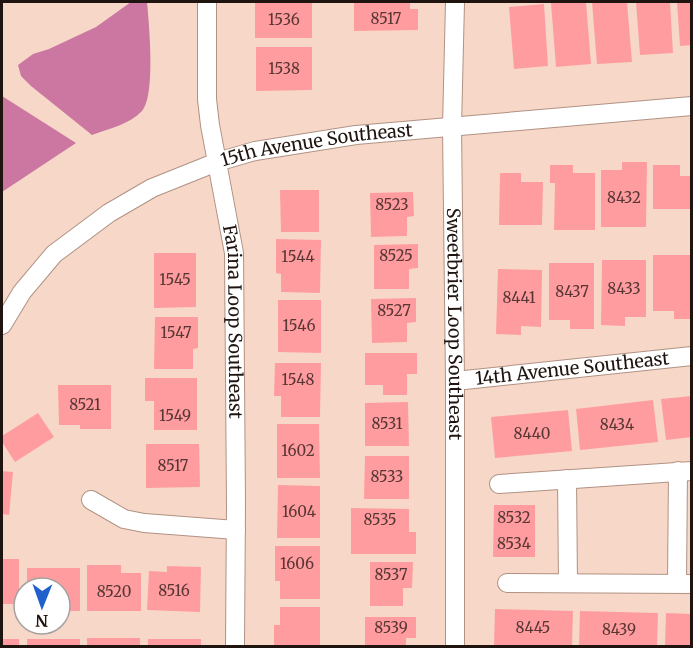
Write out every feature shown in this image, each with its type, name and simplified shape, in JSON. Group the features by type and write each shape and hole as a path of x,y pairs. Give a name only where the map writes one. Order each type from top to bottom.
{"street":[{"name":"Farina Loop Southeast","path":"207,2 207,99 234,252 235,646"},
{"name":"Sweetbrier Loop Southeast","path":"455,2 452,127 455,646"},
{"name":"15th Avenue Southeast","path":"2,325 22,292 54,254 109,213 143,193 217,162 255,151 356,135 692,106"},
{"name":"14th Avenue Southeast","path":"455,381 692,356"},
{"path":"499,483 685,471 684,583 507,583"},
{"path":"567,479 568,583"},
{"path":"91,500 124,519 144,523 236,530"}],"shaded area":[{"path":"131,2 147,2 150,75 146,103 137,116 119,126 92,135 31,86 21,76 18,65 33,54 96,27"},
{"path":"2,96 76,143 2,192"}],"building":[{"path":"255,2 312,2 312,38 255,38"},
{"path":"354,2 410,2 410,9 418,9 418,30 354,31"},
{"path":"586,2 591,64 556,67 551,3"},
{"path":"592,2 627,2 632,62 597,64"},
{"path":"636,2 670,2 673,53 640,55"},
{"path":"677,2 692,2 692,45 680,46"},
{"path":"544,4 548,66 514,69 509,7"},
{"path":"256,47 312,47 312,90 256,91"},
{"path":"622,162 647,162 646,227 601,227 601,170 622,170"},
{"path":"550,165 573,165 573,173 595,173 595,230 554,230 555,183 550,183"},
{"path":"653,165 680,165 680,176 692,176 692,209 653,209"},
{"path":"500,173 521,173 521,182 543,182 542,225 499,225"},
{"path":"280,190 319,190 319,232 281,232"},
{"path":"413,192 414,216 407,217 407,236 371,237 370,193"},
{"path":"276,239 321,240 320,293 281,292 281,274 276,273"},
{"path":"418,244 418,268 409,269 409,289 374,289 374,245"},
{"path":"154,253 196,253 196,307 154,308"},
{"path":"653,255 692,255 692,319 674,319 674,311 653,311"},
{"path":"602,260 646,260 646,317 625,317 625,326 601,325"},
{"path":"549,263 594,263 594,329 570,329 570,320 549,320"},
{"path":"498,269 542,270 541,327 521,326 521,335 496,334"},
{"path":"416,298 416,322 407,323 407,342 372,343 371,299"},
{"path":"278,300 321,300 321,353 278,352"},
{"path":"155,317 198,317 198,348 193,349 193,369 154,369"},
{"path":"365,353 417,353 417,374 407,374 407,395 383,395 383,385 365,385"},
{"path":"275,363 321,363 320,417 281,417 281,396 274,396"},
{"path":"145,378 197,378 197,430 154,430 154,401 145,401"},
{"path":"58,385 111,385 111,429 80,429 80,425 59,425"},
{"path":"692,396 692,437 666,440 661,399"},
{"path":"653,400 658,442 580,450 576,409"},
{"path":"408,402 409,446 365,446 365,403"},
{"path":"568,410 572,451 495,458 491,417"},
{"path":"38,413 54,437 15,462 2,442 2,436"},
{"path":"277,424 319,424 320,478 277,478"},
{"path":"146,444 199,444 200,487 146,488"},
{"path":"365,456 409,456 409,499 364,499"},
{"path":"2,471 13,472 9,515 2,514"},
{"path":"278,485 320,486 320,538 277,538"},
{"path":"494,505 535,505 535,557 493,557"},
{"path":"351,508 409,509 409,532 416,532 416,554 351,554"},
{"path":"275,546 320,546 320,599 280,599 280,581 275,581"},
{"path":"2,559 19,559 19,576 12,576 12,604 2,604"},
{"path":"370,562 413,562 412,588 403,588 403,606 370,606"},
{"path":"87,565 121,565 121,573 141,573 141,611 87,611"},
{"path":"167,566 201,567 200,612 147,610 149,571 167,572"},
{"path":"27,568 80,568 80,611 72,611 72,576 27,576"},
{"path":"280,607 320,607 320,646 274,646 274,625 280,625"},
{"path":"495,609 573,611 572,646 494,646"},
{"path":"580,611 658,613 657,646 579,646"},
{"path":"666,613 692,614 692,646 665,646"},
{"path":"365,617 416,617 416,638 406,638 406,646 365,646"},
{"path":"87,638 140,638 140,646 87,646"},
{"path":"2,639 19,639 19,646 2,646"},
{"path":"27,639 80,639 80,646 27,646"},
{"path":"148,639 201,639 201,646 148,646"}]}
